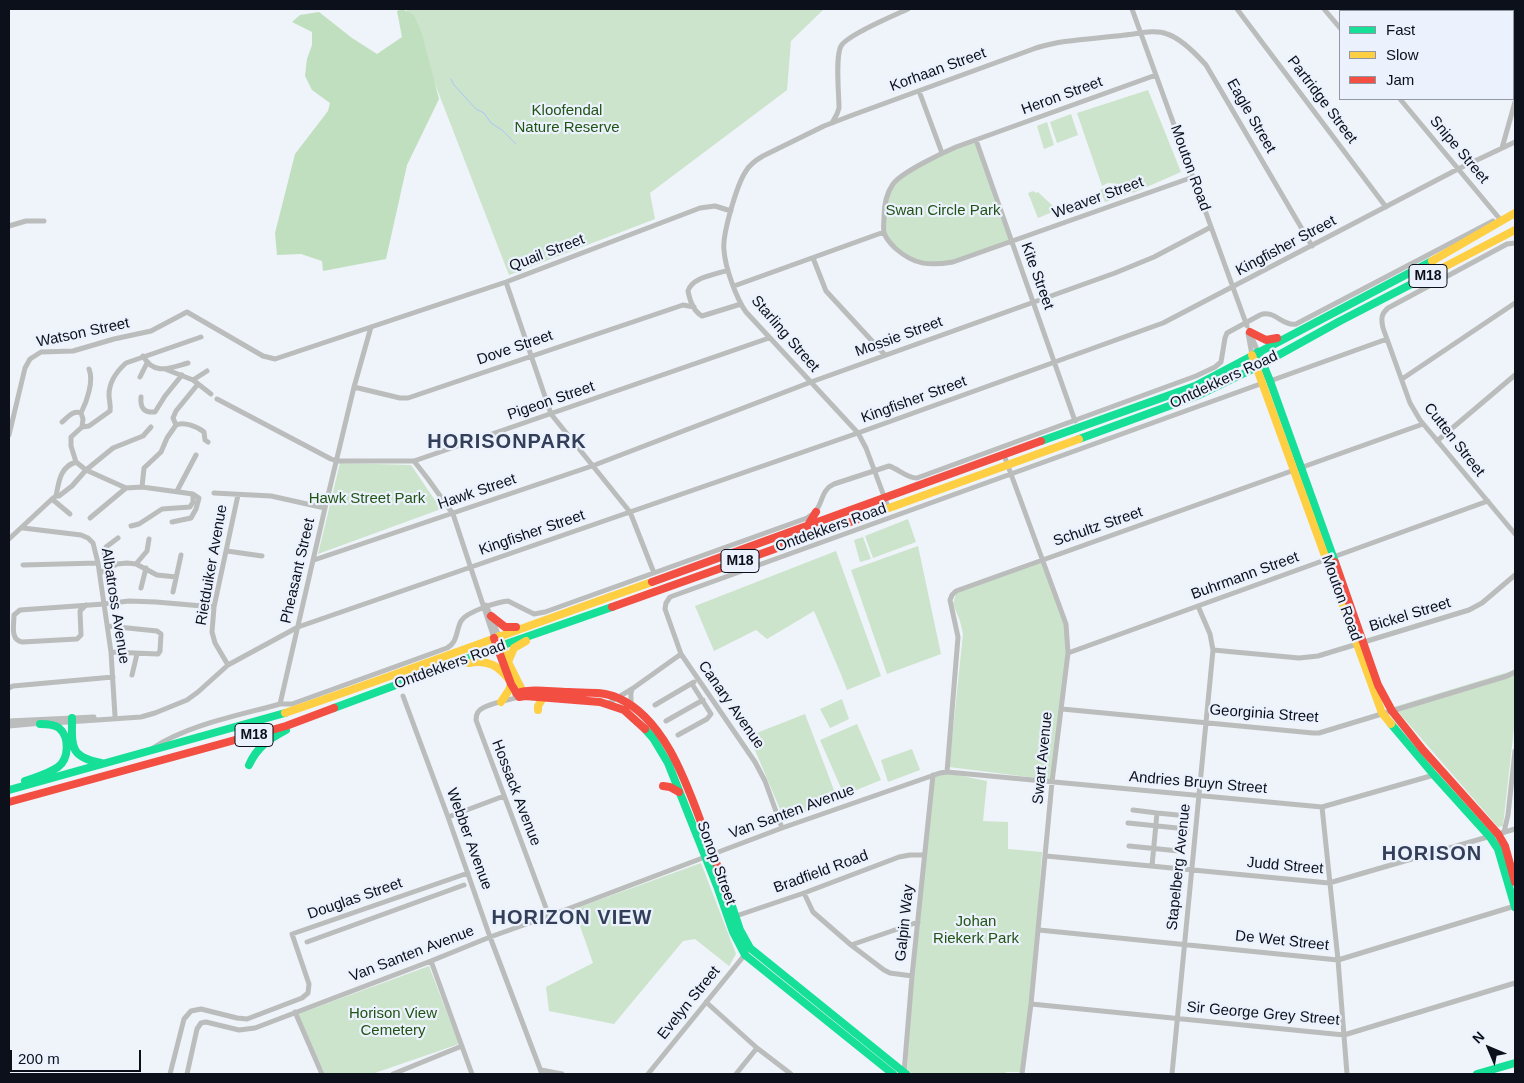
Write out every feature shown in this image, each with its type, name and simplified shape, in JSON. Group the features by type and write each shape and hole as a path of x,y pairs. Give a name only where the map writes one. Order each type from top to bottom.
{"main road":[{"name":"Ontdekkers Road","path":"9,788 146,753 283,714 1195,386 1412,272 1515,211"},
{"name":"Ontdekkers Road","path":"9,802 286,726 500,646 1199,395 1260,365 1515,230"},
{"path":"1248,328 1262,339 1270,340 1302,330"},
{"name":"Mouton Road","path":"1255,354 1378,685 1392,711 1438,773"},
{"path":"808,525 816,512"},
{"path":"491,616 502,625 510,628 536,623"},
{"path":"508,662 516,646 541,632"},
{"path":"497,637 519,695"},
{"name":"Mouton Road","path":"1361,643 1382,713 1498,834"},
{"path":"500,646 508,662 512,680 509,690 501,702"},
{"path":"418,677 474,661 485,660 498,666 512,680 549,691"},
{"name":"Sonop Street","path":"519,695 549,691 600,694 618,697 632,705 658,733 676,772 675,781 679,792 709,856"},
{"name":"Sonop Street","path":"519,695 600,702 615,706 642,726 653,738 668,763 686,782 709,856 732,918 750,948 905,1074"},
{"path":"538,710 539,702 543,698"},
{"path":"249,765 253,754 260,745 304,719"},
{"path":"69,720 72,741 77,754 88,761 111,762"},
{"path":"9,788 61,764 69,749 69,720"},
{"path":"40,724 55,726 64,734 66,746 61,764"},
{"path":"676,772 664,786 679,792"},
{"path":"675,781 686,782"},
{"path":"1498,834 1505,846 1515,882"},
{"path":"1498,834 1498,849 1515,906"},
{"name":"Sonop Street","path":"732,918 733,932 745,955 894,1074"},
{"path":"1477,1074 1515,1063"}],"street":[{"path":"832,123 839,108 839,48 851,37 908,9"},
{"name":"Mouton Road","path":"1132,9 1248,328 1255,354"},
{"name":"Partridge Street","path":"1237,9 1386,207"},
{"path":"1324,9 1339,27"},
{"name":"Eagle Street","path":"1141,34 1161,32 1168,34 1194,53 1206,65 1312,246"},
{"name":"Korhaan Street","path":"754,162 832,123 1046,45 1141,34"},
{"name":"Heron Street","path":"976,140 1156,75"},
{"path":"919,91 942,153"},
{"name":"Snipe Street","path":"1401,100 1499,218"},
{"path":"1502,148 1515,102"},
{"path":"839,108 850,116"},
{"path":"976,140 942,153 901,177 893,184 885,203 884,232 889,241 907,258 929,264 953,262 1012,242"},
{"name":"Kite Street","path":"976,140 1075,421"},
{"name":"Kingfisher Street","path":"69,720 148,716 187,700 228,665 298,627 858,433 1163,323 1458,169 1515,142"},
{"name":"Starling Street","path":"754,162 742,177 731,211 724,248 728,270 734,286 741,304 769,338 858,433 875,470 888,507"},
{"name":"Weaver Street","path":"1012,242 1193,177"},
{"name":"Quail Street","path":"187,312 263,356 272,359 332,337 371,327 506,282 700,208 715,206 731,211"},
{"name":"Ontdekkers Road","path":"146,753 166,741 200,727 280,704 295,703 447,648 455,641 462,618 485,608 508,601 534,614 541,613 803,519 816,512 825,491 830,486 891,466 910,477 917,478 1188,379 1220,364 1226,335 1230,331 1248,328 1266,313 1289,325 1298,324 1515,211"},
{"path":"9,226 26,221 44,221"},
{"name":"Mossie Street","path":"592,466 811,382 1138,264 1211,227"},
{"path":"734,286 884,232"},
{"name":"Cutten Street","path":"1515,243 1507,244 1388,308 1382,315 1387,339 1410,403 1423,424 1515,534"},
{"path":"813,258 826,291 884,355"},
{"path":"694,307 689,296 689,289 694,282 728,270"},
{"path":"506,282 551,414 630,512 654,573"},
{"path":"683,305 689,296"},
{"path":"1402,379 1515,303"},
{"name":"Dove Street","path":"354,387 400,398 408,398 683,305 694,307 700,315 705,316 741,304"},
{"name":"Watson Street","path":"9,435 24,368 28,362 41,352 73,351 114,338 152,331 187,312"},
{"name":"Pheasant Street","path":"280,704 354,387 371,327"},
{"path":"358,331 367,341"},
{"path":"172,522 188,519 194,514 199,500 197,496 178,491 126,488 86,470 76,462 70,439 82,427 89,426 109,413 111,408 109,391 117,372 126,363 201,337"},
{"name":"Pigeon Street","path":"337,461 414,461 769,338"},
{"name":"Ontdekkers Road","path":"670,597 1387,339"},
{"path":"143,356 147,363 152,366 182,375 211,394"},
{"path":"140,377 147,363"},
{"path":"165,369 188,363"},
{"path":"82,427 83,419 81,413 91,379 89,369"},
{"path":"176,425 174,418 176,411 195,382 207,371"},
{"path":"1437,441 1515,374"},
{"path":"141,397 140,405 142,408 155,412 182,375"},
{"path":"217,399 323,456 337,461"},
{"path":"62,422 75,412 81,413"},
{"path":"142,488 144,468 162,452 168,436 176,425 182,423 201,429 204,432 205,440 208,442"},
{"name":"Schultz Street","path":"947,772 958,637 950,598 958,590 1423,424"},
{"path":"54,497 59,496 72,486 86,470 112,448 143,436 151,427"},
{"path":"178,491 196,455"},
{"name":"Swart Avenue","path":"1004,455 1066,624 1068,653 1052,782 1039,930 1022,1074"},
{"path":"414,461 453,514 485,608 497,637"},
{"path":"9,539 54,497 65,468 69,464 76,462"},
{"name":"Hawk Street","path":"314,560 592,466"},
{"path":"90,518 126,488"},
{"path":"214,493 271,496 325,508"},
{"path":"131,526 140,524 162,509 190,507 193,502 193,494"},
{"name":"Rietduiker Avenue","path":"228,665 212,635 214,608 238,495"},
{"path":"54,497 70,514"},
{"name":"Buhrmann Street","path":"1068,653 1488,502"},
{"name":"Albatross Avenue","path":"22,528 71,533 86,537 93,543 100,572 108,626 115,716"},
{"path":"110,585 104,551 106,546 118,538"},
{"path":"136,564 147,551 149,540"},
{"path":"227,551 262,556"},
{"path":"173,592 181,555"},
{"path":"23,565 98,563"},
{"path":"100,572 120,563 136,564 157,575 176,577"},
{"path":"140,588 146,568"},
{"name":"Bickel Street","path":"1213,650 1308,658 1473,608 1482,603 1515,575"},
{"name":"Canary Avenue","path":"670,597 666,604 666,609 681,654 756,762 782,828"},
{"path":"86,605 80,611 81,635 75,640 19,642 14,636 14,614 20,610 129,601 214,608"},
{"name":"Stapelberg Avenue","path":"1172,1074 1213,650 1210,634 1198,606"},
{"path":"485,608 491,616 497,637"},
{"path":"108,626 157,631 161,634 160,650 155,655 111,652"},
{"path":"132,675 137,654"},
{"path":"607,704 632,689 681,654"},
{"name":"Georginia Street","path":"1062,709 1313,733 1392,711 1515,672"},
{"path":"9,688 13,686 113,677"},
{"path":"656,705 699,680"},
{"path":"678,735 707,719 711,714 692,684"},
{"path":"631,716 630,694 632,689"},
{"name":"Hossack Avenue","path":"519,695 480,710 476,715 476,720 549,916"},
{"name":"Webber Avenue","path":"403,696 490,937 542,1072"},
{"path":"666,721 702,700"},
{"path":"9,726 115,716 122,718"},
{"path":"9,721 69,720"},
{"path":"1498,834 1508,815 1515,751"},
{"name":"Van Santen Avenue","path":"189,1074 197,1029 200,1024 206,1022 246,1030 782,828 933,775 947,772"},
{"name":"Andries Bruyn Street","path":"947,772 1322,807 1438,773"},
{"name":"Galpin Way","path":"905,1074 912,976 933,775"},
{"path":"448,817 504,796"},
{"path":"1322,807 1338,960 1347,1074"},
{"path":"1133,810 1188,816"},
{"path":"1152,866 1156,813"},
{"path":"1128,823 1187,829"},
{"name":"Judd Street","path":"1046,856 1330,883 1515,828"},
{"path":"1129,846 1179,851"},
{"name":"Bradfield Road","path":"732,918 899,857 910,855 924,856"},
{"name":"Douglas Street","path":"295,943 292,934 468,873"},
{"name":"Douglas Street","path":"307,942 464,885"},
{"path":"427,887 430,898"},
{"path":"804,893 813,912 851,945 884,970 890,973 912,976"},
{"name":"De Wet Street","path":"1039,930 1184,943 1338,960 1515,906"},
{"path":"851,945 918,922"},
{"path":"170,1074 184,1018 194,1010 201,1009 247,1019 302,998 306,994 310,989 309,984 295,943 308,928"},
{"name":"Evelyn Street","path":"648,1074 750,948"},
{"path":"431,961 472,1074"},
{"name":"Sir George Grey Street","path":"1031,1004 1344,1034 1515,983"},
{"path":"706,1002 757,1048 791,1074"},
{"path":"295,1012 322,1073 315,1074"},
{"path":"392,1074 462,1046"},
{"path":"736,1074 757,1048"},
{"path":"542,1072 562,1074"}],"green space":[{"path":"402,9 414,15 422,34 439,99 407,165 386,259 323,271 322,261 301,254 277,255 275,233 295,154 328,111 330,103 312,90 305,76 307,59 312,45 312,32 292,22 300,15 319,12 352,38 377,54 402,37 397,11"},
{"name":"Kloofendal Nature Reserve","path":"406,9 824,9 791,41 787,90 650,193 655,219 509,275"},
{"path":"1148,90 1181,172 1133,193 1129,185 1108,183 1102,186 1077,113"},
{"path":"1071,114 1078,135 1057,143 1050,122"},
{"path":"1047,122 1054,145 1044,149 1037,126"},
{"name":"Swan Circle Park","path":"976,140 1012,242 953,262 929,265 902,253 884,232 884,208 893,184 925,162"},
{"path":"1109,185 1126,186 1130,193 1105,202 1100,190"},
{"path":"1038,192 1057,210 1038,218 1028,193"},
{"name":"Hawk Street Park","path":"340,463 411,465 441,509 318,554"},
{"path":"908,519 916,542 873,558 865,536"},
{"path":"863,537 871,559 860,562 854,540"},
{"path":"918,546 941,654 887,674 851,570"},
{"path":"836,551 881,676 847,690 814,611 767,639 756,630 714,651 695,606"},
{"path":"1044,562 1065,624 1067,653 1052,780 949,767 963,634 953,604 956,593"},
{"path":"1515,670 1515,719 1503,826 1498,827 1394,707"},
{"path":"842,699 849,719 830,728 820,709"},
{"path":"805,714 837,798 785,821 749,736"},
{"path":"857,724 881,780 844,795 820,740"},
{"path":"912,749 920,770 888,782 881,760"},
{"name":"Johan Riekerk Park","path":"938,771 987,781 983,821 1008,822 1008,849 1042,852 1023,1072 1007,1072 1002,1074 913,1074 907,1071 913,971 933,773"},
{"path":"701,863 736,954 729,966 695,939 683,941 614,1024 549,1011 546,987 593,963 574,909"},
{"name":"Horison View Cemetery","path":"429,966 459,1044 372,1074 325,1074 298,1014"}],"waterway":[{"path":"451,79 454,85 476,109 484,113 491,123 502,130 516,144"}],"traffic: fast":[{"path":"1041,441 1195,386 1432,261"},
{"path":"1079,439 1199,395 1257,367 1427,276"},
{"path":"1258,352 1335,562"},
{"path":"334,708 612,607"},
{"path":"9,790 285,713"},
{"path":"72,718 74,749 83,757 101,763"},
{"path":"25,781 58,767 66,754 67,748 63,732 50,724 40,724"},
{"path":"1391,724 1490,837 1498,849 1515,907"},
{"path":"645,729 653,738 668,763 717,886 733,932 745,955 893,1074"},
{"path":"249,765 264,744 286,730"},
{"path":"729,897 740,930 750,948 906,1074"},
{"path":"1477,1074 1515,1063"}],"traffic: slow":[{"path":"1432,261 1515,213"},
{"path":"1427,276 1515,230"},
{"path":"1252,355 1382,713 1391,724"},
{"path":"867,516 1079,439"},
{"path":"285,713 652,582"},
{"path":"499,636 508,662 524,694"},
{"path":"508,662 514,648 526,641"},
{"path":"469,663 482,662 492,665 502,671 510,681"},
{"path":"501,702 511,684"},
{"path":"538,710 538,706 543,698"}],"traffic: jam":[{"path":"1250,332 1266,340 1277,338"},
{"path":"652,582 1041,441"},
{"path":"808,525 816,512"},
{"path":"612,607 867,516"},
{"path":"1335,562 1378,685 1392,711 1423,750 1498,834 1505,846 1515,882"},
{"path":"491,616 505,627 516,627"},
{"path":"494,638 511,684 519,697 600,702 624,710 645,729"},
{"path":"516,693 536,690 606,694 634,707 648,720 661,736 681,771 729,897"},
{"path":"9,802 286,726 334,708"},
{"path":"663,786 670,787 679,792"}],"district":[{"name":"HORISONPARK","path":"507,442"},
{"name":"HORISON","path":"1432,854"},
{"name":"HORIZON VIEW","path":"572,918"}]}
